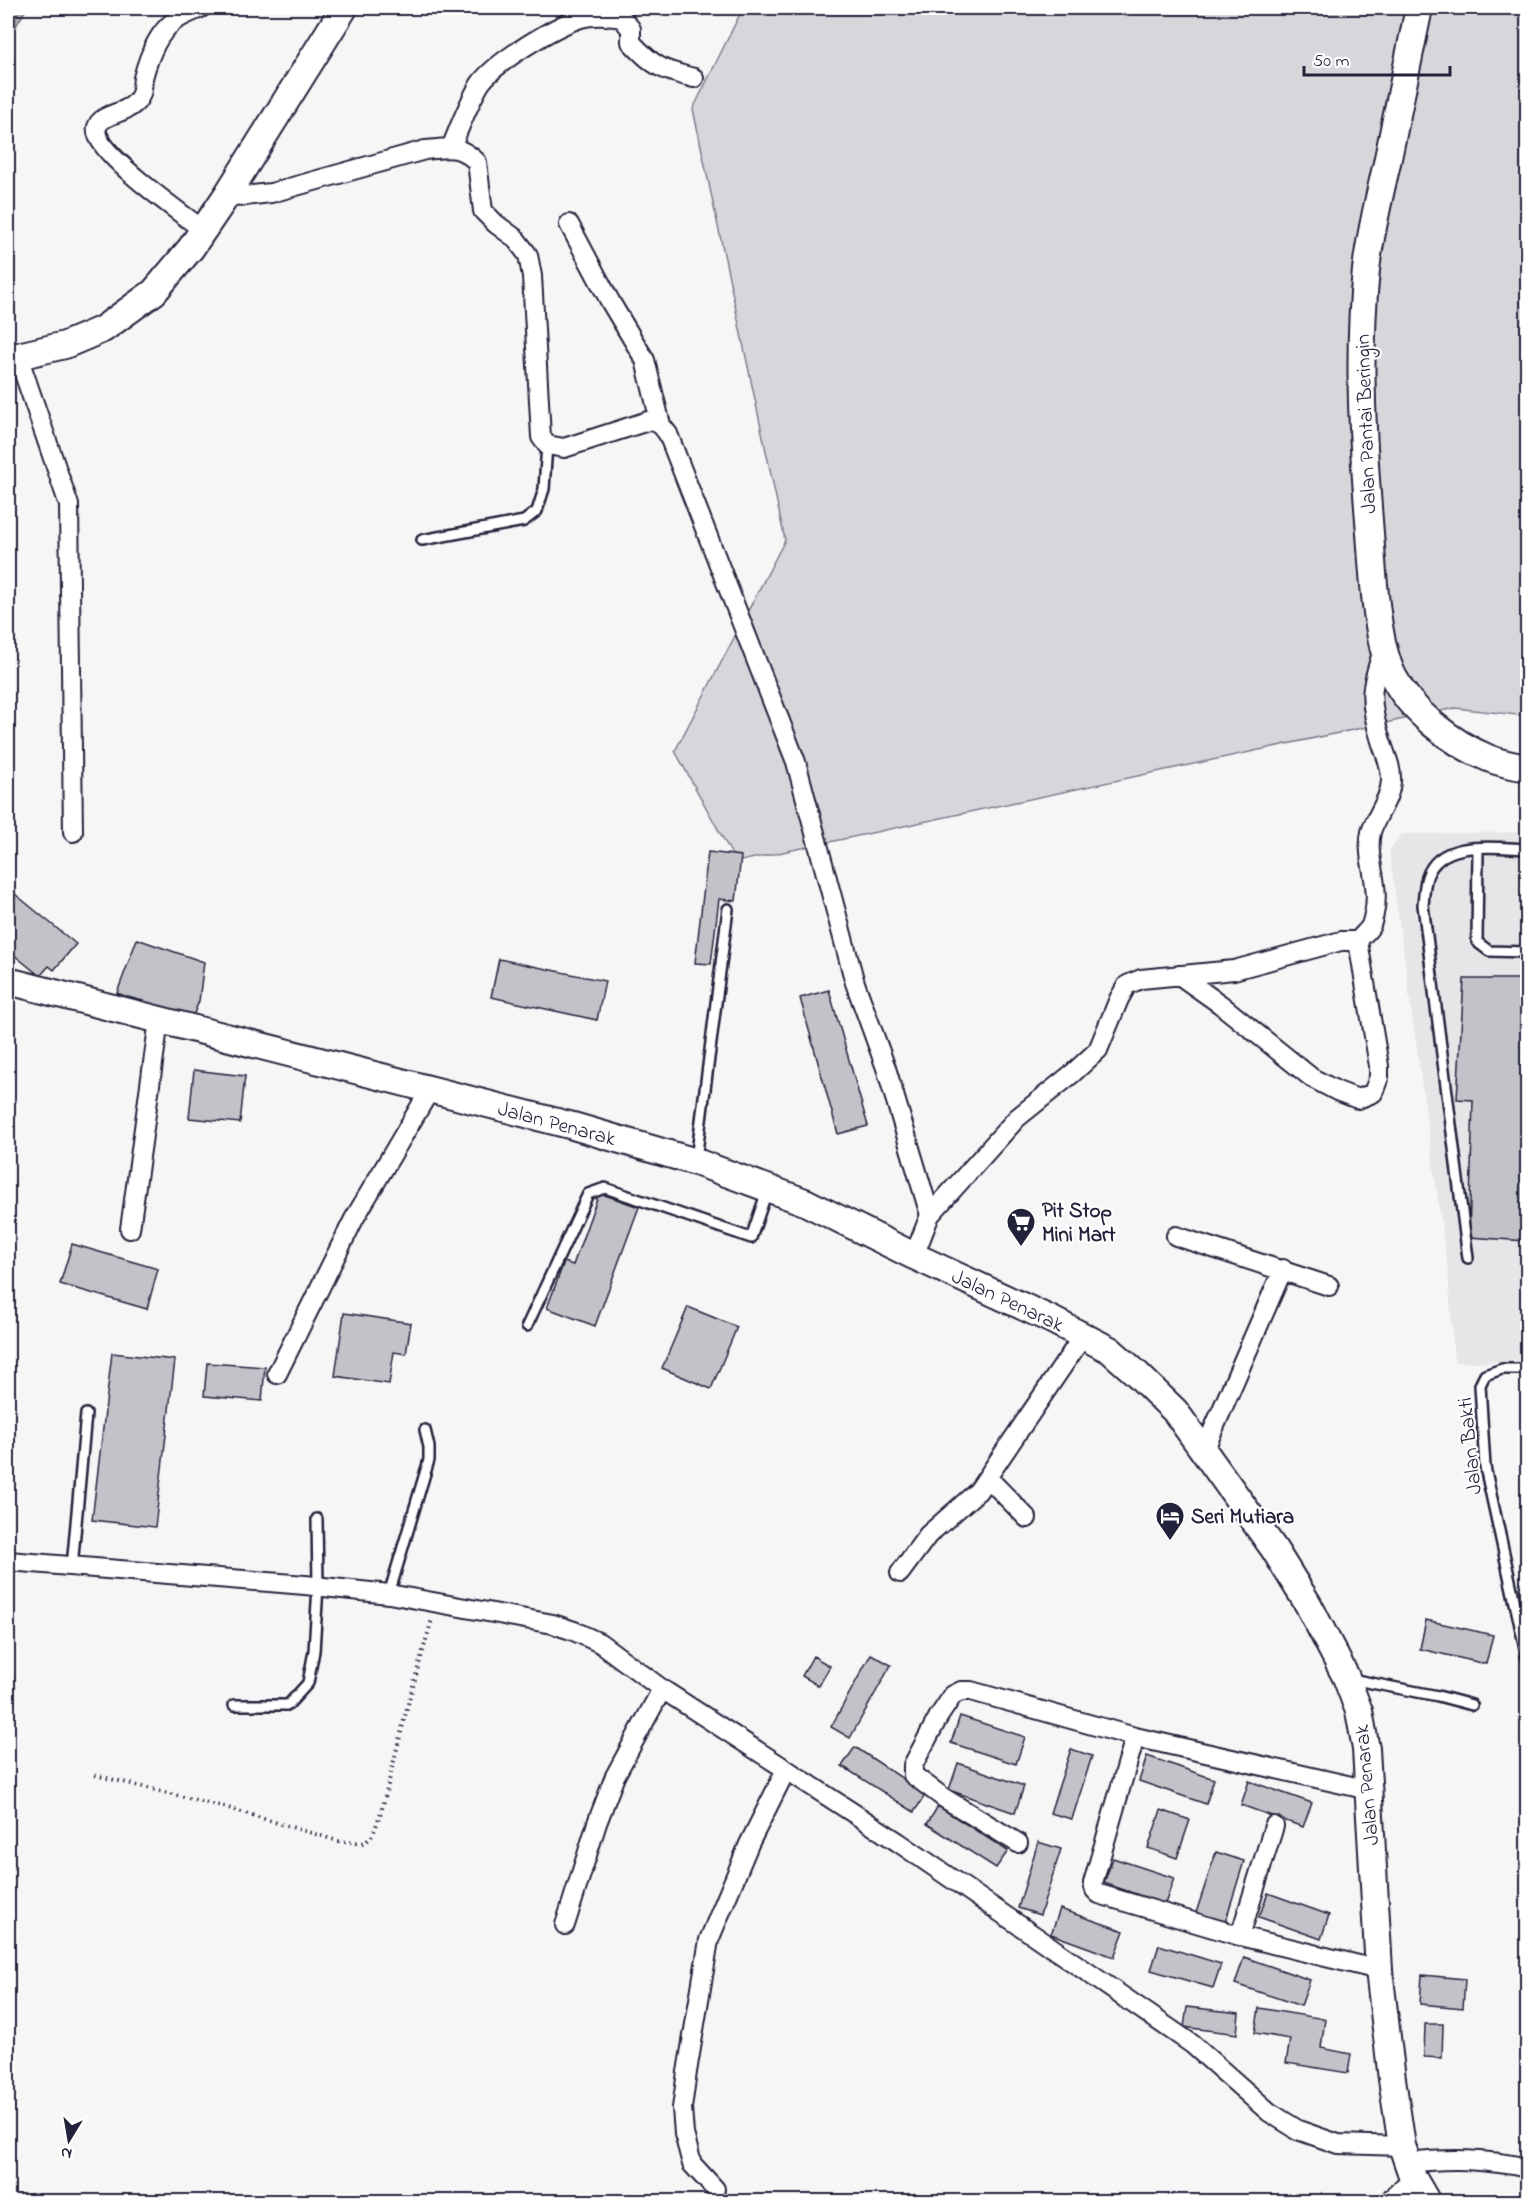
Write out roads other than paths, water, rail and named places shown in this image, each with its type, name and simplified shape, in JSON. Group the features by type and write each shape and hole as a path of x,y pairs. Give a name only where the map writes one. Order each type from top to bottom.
{"street":[{"path":"201,8 171,23 154,45 143,79 141,96 130,109 102,119 97,127 98,136 122,167 203,230"},
{"path":"73,832 69,505 13,357 65,345 103,329 154,291 191,248 227,195 344,8"},
{"name":"Jalan Pantai Beringin","path":"1419,8 1376,213 1367,268 1361,330 1362,438 1373,579 1384,648 1394,676 1410,701 1461,745 1489,759 1527,768"},
{"path":"451,148 482,82 500,64 579,13 622,18 632,29 631,42 645,58 665,71 694,78"},
{"path":"227,195 272,193 425,150 451,148 465,151 477,162 483,211 496,224 515,237 528,255 532,276 541,437 548,445 564,448 651,420 661,425"},
{"path":"569,224 611,303 645,360 661,425 668,434 796,762 855,983 886,1068 930,1215"},
{"path":"914,1256 930,1215 1017,1118 1098,1050 1127,985 1141,979 1234,970 1341,941 1358,941 1371,927 1376,903 1376,880 1369,849 1372,830 1387,797 1391,782 1390,768 1370,695 1384,648"},
{"path":"1179,975 1220,1004 1312,1078 1336,1091 1358,1099 1373,1093 1379,1077 1379,1066 1358,941"},
{"name":"Jalan Penarak","path":"8,981 573,1126 696,1162 805,1202 1110,1350 1175,1411 1274,1549 1308,1604 1346,1677 1359,1711 1366,1749 1379,1970 1408,2162 1427,2202"},
{"path":"130,1229 159,1020"},
{"path":"278,1374 354,1219 430,1090"},
{"path":"1176,1236 1283,1269 1329,1286"},
{"path":"1204,1451 1283,1269"},
{"path":"900,1573 928,1535 978,1491 1083,1336"},
{"path":"988,1478 1027,1518"},
{"path":"8,1561 318,1586 389,1594 553,1624 574,1631 600,1643 662,1689 898,1842 1182,2037 1269,2112 1298,2130 1338,2144 1408,2162 1453,2159 1496,2162 1527,2168"},
{"path":"565,1925 597,1823 615,1776 662,1689"},
{"path":"1018,1844 944,1798 913,1775 913,1765 939,1716 953,1695 961,1691 971,1691 1135,1737 1369,1790"},
{"path":"1135,1737 1093,1883 1099,1894 1240,1936 1379,1970"},
{"path":"715,2189 692,2164 684,2134 682,2108 709,1940 749,1844 786,1770"},
{"path":"1240,1936 1274,1826"},
{"path":"1388,2202 1408,2162"}],"lane":[{"path":"422,540 524,521 537,511 544,489 548,445"},
{"path":"1478,848 1477,942 1489,951 1527,952"},
{"path":"1468,1258 1423,905 1427,876 1437,862 1451,852 1478,848 1527,849"},
{"path":"696,1162 728,909"},
{"path":"527,1326 588,1194 605,1188 751,1238 768,1188"},
{"name":"Jalan Bakti","path":"1527,1369 1502,1369 1485,1375 1480,1391 1485,1467 1527,1662"},
{"path":"72,1567 86,1414"},
{"path":"389,1594 429,1460 425,1430"},
{"path":"234,1705 288,1706 308,1683 314,1651 318,1586 317,1518"},
{"path":"1346,1677 1472,1705"}],"place":[{"name":"Pit Stop Mini Mart","path":"1021,1248"},
{"name":"Seri Mutiara","path":"1170,1542"}]}
